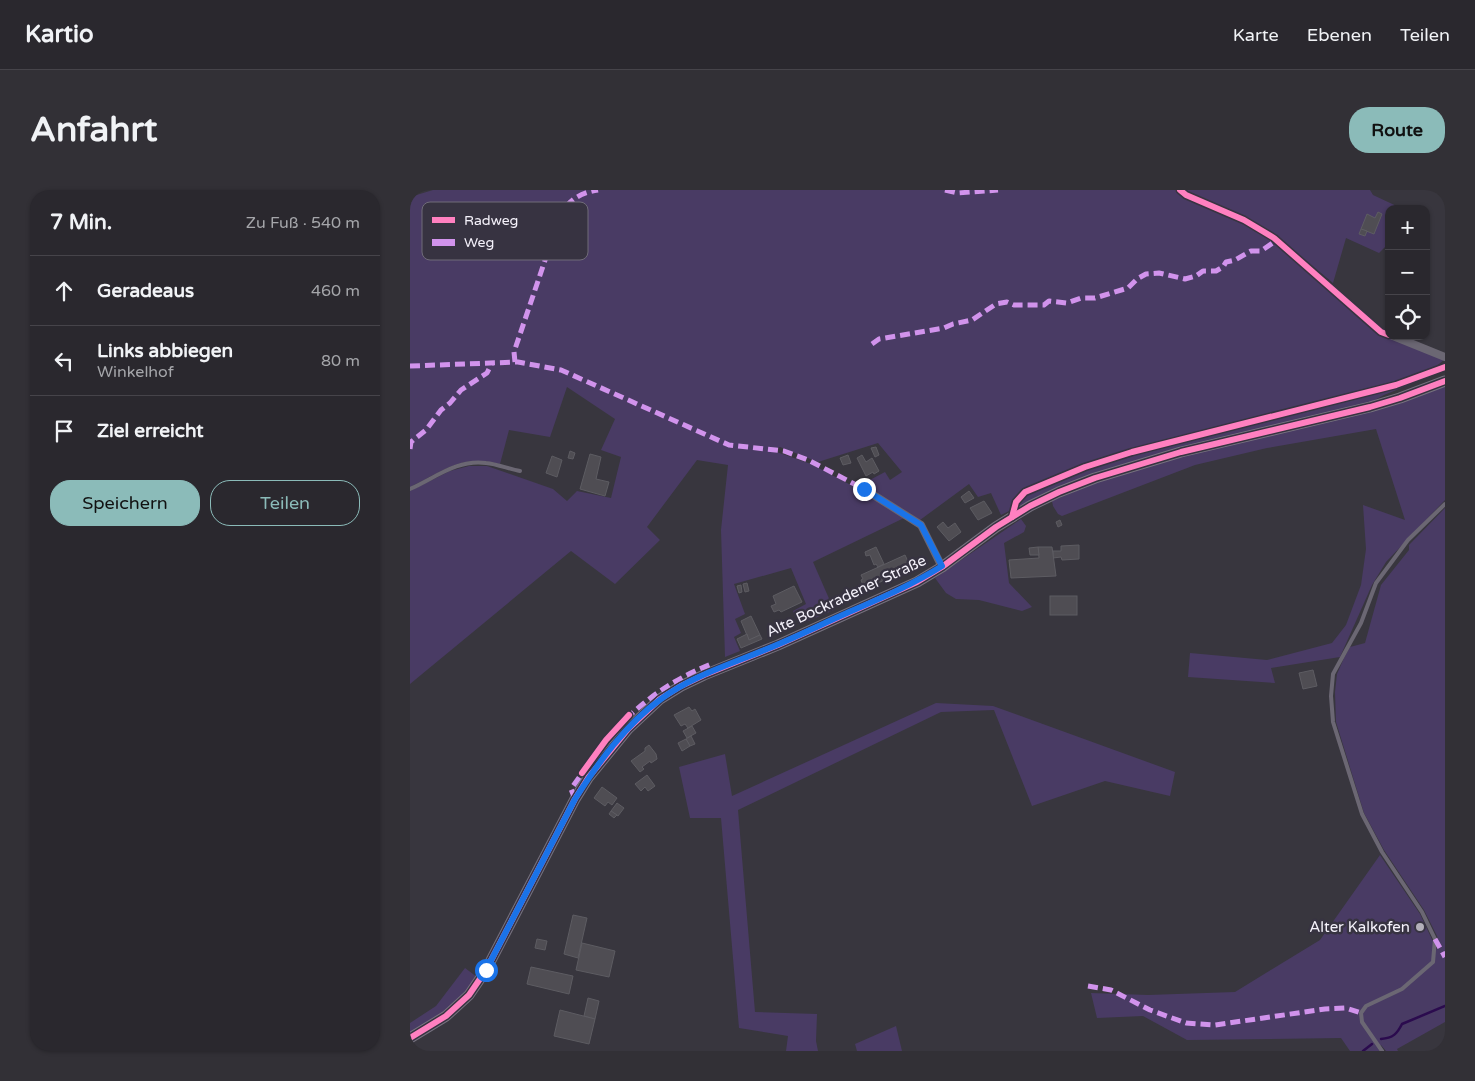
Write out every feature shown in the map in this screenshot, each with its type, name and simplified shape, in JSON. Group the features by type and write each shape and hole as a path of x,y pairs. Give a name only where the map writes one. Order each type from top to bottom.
{"street":[{"path":"1180,190 1186,195 1244,220 1274,238 1385,334"},
{"path":"1403,340 1445,357"},
{"name":"Alte Bockradener Straße","path":"410,1038 446,1016 469,995 486,970 506,934 575,799 588,778 611,749 644,713 660,699 696,678 778,645 917,582 1030,506 1059,492 1095,478 1181,452 1370,407 1400,398 1445,380"},
{"path":"864,489 921,525 942,566"}],"lane":[{"path":"410,489 449,468 467,463 486,463 520,471"},
{"path":"1382,1051 1362,1022 1361,1013 1366,1006 1402,990 1433,962 1435,940 1422,912 1382,852 1362,814 1333,722 1331,696 1333,674 1361,624 1376,582 1408,540 1445,504"}],"shaded area":[{"path":"433,190 1370,190 1373,195 1394,205 1385,205 1385,247 1379,253 1346,238 1333,283 1274,234 1367,323 1385,332 1385,340 1402,340 1444,360 1416,382 1373,401 1058,487 1001,515 991,493 978,497 969,484 920,520 862,484 885,472 890,480 902,472 878,443 818,462 780,447 771,450 811,464 864,492 904,518 813,562 834,610 799,625 793,611 806,604 791,568 734,584 745,614 735,619 741,633 734,637 740,651 725,657 721,530 728,465 697,460 647,527 660,540 615,584 571,551 410,684 410,491 450,471 469,466 487,466 553,489 567,501 577,491 611,498 621,457 601,450 615,419 567,387 550,437 509,430 500,464 486,461 463,463 443,470 410,487 410,197"},
{"path":"1445,384 1445,500 1386,562 1372,585 1340,657 1271,668 1275,683 1188,677 1190,653 1267,660 1332,643 1346,625 1361,585 1366,549 1363,505 1405,520 1376,429 1267,448 1195,465 1062,516 1058,514 1053,506 1052,501 1095,483 1157,463"},
{"path":"1445,508 1445,1022 1397,1049 1398,1051 1386,1051 1381,1045 1378,1048 1380,1051 1350,1051 1341,1038 1187,1040 1143,1016 1097,1018 1091,993 1148,995 1235,992 1320,940 1380,855 1420,914 1437,950 1438,938 1424,910 1384,850 1364,813 1336,722 1335,692 1337,674 1350,647 1365,643 1381,585 1409,550 1409,545"},
{"path":"1021,519 1026,526 1024,532 1004,543 1009,583 1032,607 1022,611 979,600 956,599 946,593 935,578"},
{"path":"936,703 993,706 1175,772 1170,796 1105,781 1032,806 994,710 941,712 738,810 755,1012 817,1014 816,1041 818,1051 786,1051 788,1036 739,1028 721,818 690,818 679,767 725,754 732,796"},
{"path":"465,968 477,977 469,987 446,1009 410,1034 410,1023 436,1006"},
{"path":"896,1026 902,1051 857,1051 855,1044"}],"building":[{"path":"1378,212 1382,214 1374,234 1361,229 1367,214 1375,218"},
{"path":"1361,229 1367,231 1365,236 1359,234"},
{"path":"876,447 879,455 875,457 871,448"},
{"path":"570,451 575,453 573,459 568,458"},
{"path":"590,454 601,457 596,479 609,482 605,496 580,489"},
{"path":"848,455 851,463 843,465 840,458"},
{"path":"862,455 866,462 872,458 879,471 866,476 857,458"},
{"path":"552,456 562,460 557,477 546,473"},
{"path":"969,491 974,498 965,503 961,497"},
{"path":"984,501 992,513 978,520 970,508"},
{"path":"1060,520 1062,525 1058,527 1056,522"},
{"path":"943,522 948,528 955,523 961,532 949,541 937,527"},
{"path":"1079,545 1079,559 1062,560 1061,557 1053,558 1053,551 1061,551 1061,546"},
{"path":"876,547 884,564 878,567 876,564 874,565 870,555 866,556 865,552"},
{"path":"1038,547 1052,547 1056,576 1011,578 1009,560 1039,558"},
{"path":"1038,547 1039,555 1030,555 1029,548"},
{"path":"905,555 911,568 867,588 865,584 863,585 861,575"},
{"path":"747,583 749,591 745,592 743,584"},
{"path":"741,585 742,592 739,593 737,586"},
{"path":"794,586 802,602 781,612 779,610 774,612 771,606 776,604 773,596"},
{"path":"1050,596 1077,596 1077,615 1050,615"},
{"path":"751,616 760,635 749,640 741,621"},
{"path":"747,634 749,640 760,635 762,639 741,648 737,639"},
{"path":"1313,670 1317,686 1303,689 1299,673"},
{"path":"689,707 692,711 695,709 701,720 688,728 685,724 681,726 674,715"},
{"path":"692,726 696,733 687,738 683,731"},
{"path":"691,736 695,744 690,746 686,739"},
{"path":"686,739 690,746 682,751 678,743"},
{"path":"649,745 656,754 657,759 651,763 650,761 642,767 644,769 640,772 631,761 645,751 645,748"},
{"path":"647,775 655,786 648,791 645,787 641,791 635,784"},
{"path":"602,787 617,798 612,805 608,802 605,806 594,798"},
{"path":"617,803 624,808 618,816 611,811"},
{"path":"611,811 617,815 614,818 609,814"},
{"path":"573,915 587,918 578,958 564,954"},
{"path":"537,939 547,941 545,950 535,948"},
{"path":"582,943 615,951 609,977 576,970"},
{"path":"531,967 573,976 569,994 527,984"},
{"path":"588,998 599,1001 595,1019 584,1016"},
{"path":"560,1010 595,1019 589,1044 554,1036"}],"waterway":[{"path":"1381,1039 1394,1035 1402,1024 1445,1006"},
{"path":"1363,1051 1372,1044"}],"marked path":[{"path":"571,202 586,193 598,190"},
{"path":"945,190 958,193 998,190"},
{"path":"872,344 879,339 944,328 972,320 996,304 1007,302 1014,305 1044,305 1049,301 1067,303 1081,298 1095,298 1128,288 1137,279 1146,274 1159,273 1185,279 1196,276 1203,271 1216,271 1223,267 1226,262 1235,260 1251,251 1261,251 1277,240"},
{"path":"515,362 514,352 545,260"},
{"path":"410,366 518,362 561,370 729,445 784,451 808,460 864,489"},
{"path":"410,449 411,442 426,430 441,410 461,390 487,373 492,363"},
{"path":"626,719 667,686 714,663"},
{"path":"575,799 571,789 585,769"},
{"path":"1435,939 1445,957"},
{"path":"1088,986 1111,990 1150,1010 1186,1023 1215,1025 1325,1009 1346,1008 1361,1013"}],"cycle path":[{"path":"1180,190 1186,195 1244,220 1274,238 1385,334"},
{"path":"1012,517 1016,502 1025,492 1085,467 1132,452 1396,385 1445,367"},
{"path":"410,1038 446,1016 469,995 486,970 575,799 588,778 628,729 660,699 704,675 778,645 917,582 942,567 996,527 1030,506 1059,492 1095,478 1181,452 1370,407 1445,381"},
{"path":"582,773 606,740 629,715"}],"place":[{"name":"Alter Kalkofen","path":"1420,927"}],"route":[{"path":"486,970 575,799 588,778 611,749 644,713 660,699 681,686 778,645 917,582 942,566 921,525 864,489"}]}
